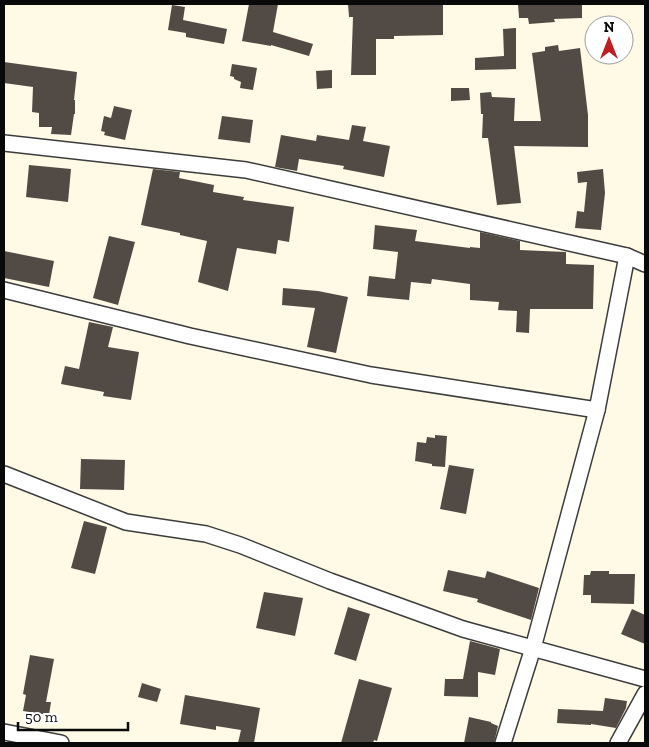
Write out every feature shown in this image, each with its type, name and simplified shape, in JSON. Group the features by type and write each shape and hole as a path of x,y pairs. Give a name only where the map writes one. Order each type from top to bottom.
{"street":[{"path":"4,143 246,170 628,256 645,264"},
{"path":"503,743 533,648 597,410 628,256"},
{"path":"4,290 190,336 371,375 597,410"},
{"path":"4,474 126,522 206,534 463,629 645,679"},
{"path":"618,743 645,694"},
{"path":"4,732 35,741 61,743"}],"building":[{"path":"249,4 278,4 273,32 313,44 309,56 271,45 242,41"},
{"path":"348,4 443,4 443,35 394,36 394,39 376,39 376,75 351,75 353,17 349,17"},
{"path":"518,4 582,4 582,18 554,19 555,22 529,24 528,18 519,18"},
{"path":"172,5 185,7 183,20 227,29 224,44 186,37 186,33 168,30"},
{"path":"516,28 516,69 475,70 475,58 504,56 503,29"},
{"path":"558,45 559,51 580,48 588,115 588,147 514,146 521,203 497,205 488,138 482,138 483,114 481,114 480,93 491,92 492,97 515,98 514,121 541,121 532,53 545,51 545,47"},
{"path":"4,62 77,72 74,100 75,114 71,135 51,134 52,127 39,127 39,113 32,112 33,87 4,83"},
{"path":"232,64 257,68 253,90 240,88 241,82 230,76"},
{"path":"332,70 332,88 317,89 316,71"},
{"path":"451,88 469,88 470,100 451,101"},
{"path":"114,106 132,110 125,140 104,135 105,132 101,131 104,116 111,118"},
{"path":"222,116 253,120 250,143 218,139"},
{"path":"352,125 366,127 363,141 390,146 384,177 343,169 344,166 299,159 297,171 275,167 281,135 316,141 317,135 349,140"},
{"path":"29,165 71,169 68,202 26,197"},
{"path":"153,169 180,172 179,178 214,185 213,192 244,197 243,200 294,207 289,242 278,240 276,254 237,248 228,291 198,282 207,241 141,225"},
{"path":"603,169 605,193 601,230 575,228 577,211 584,212 587,182 578,183 577,172"},
{"path":"375,225 417,230 415,241 480,248 480,232 520,241 520,250 566,252 566,264 594,265 593,309 530,309 529,333 516,332 517,311 498,310 499,302 470,300 470,284 432,279 431,284 411,282 409,300 367,296 369,276 395,279 398,252 373,249"},
{"path":"109,236 135,242 118,305 93,298"},
{"path":"4,251 54,261 49,287 4,278"},
{"path":"283,288 318,291 348,297 336,353 307,347 315,308 282,305"},
{"path":"89,322 113,327 108,347 139,352 131,400 103,396 104,392 61,384 65,366 79,369"},
{"path":"435,435 447,436 445,467 432,466 432,464 415,461 417,442 426,443 427,437 435,438"},
{"path":"81,459 125,460 124,490 80,489"},
{"path":"449,465 474,469 466,514 440,509"},
{"path":"84,521 107,527 95,574 71,568"},
{"path":"448,570 485,578 487,571 539,588 531,620 477,602 478,599 443,591"},
{"path":"591,571 609,571 609,574 635,574 634,604 591,603 591,595 583,595 584,575 590,575"},
{"path":"264,592 303,598 295,636 256,628"},
{"path":"348,607 370,614 356,661 334,654"},
{"path":"632,609 645,615 645,644 621,634"},
{"path":"470,641 500,649 495,675 478,672 478,697 444,696 445,679 463,679"},
{"path":"30,655 54,659 46,702 51,702 49,715 23,711 26,695 23,694"},
{"path":"359,679 392,688 377,741 374,740 373,743 341,743"},
{"path":"142,683 161,689 157,702 138,697"},
{"path":"185,695 260,708 254,743 238,743 241,730 216,726 216,730 180,724"},
{"path":"605,698 627,701 626,708 616,728 591,724 557,723 558,709 603,711"},
{"path":"469,717 491,722 498,726 494,743 464,743"}]}
